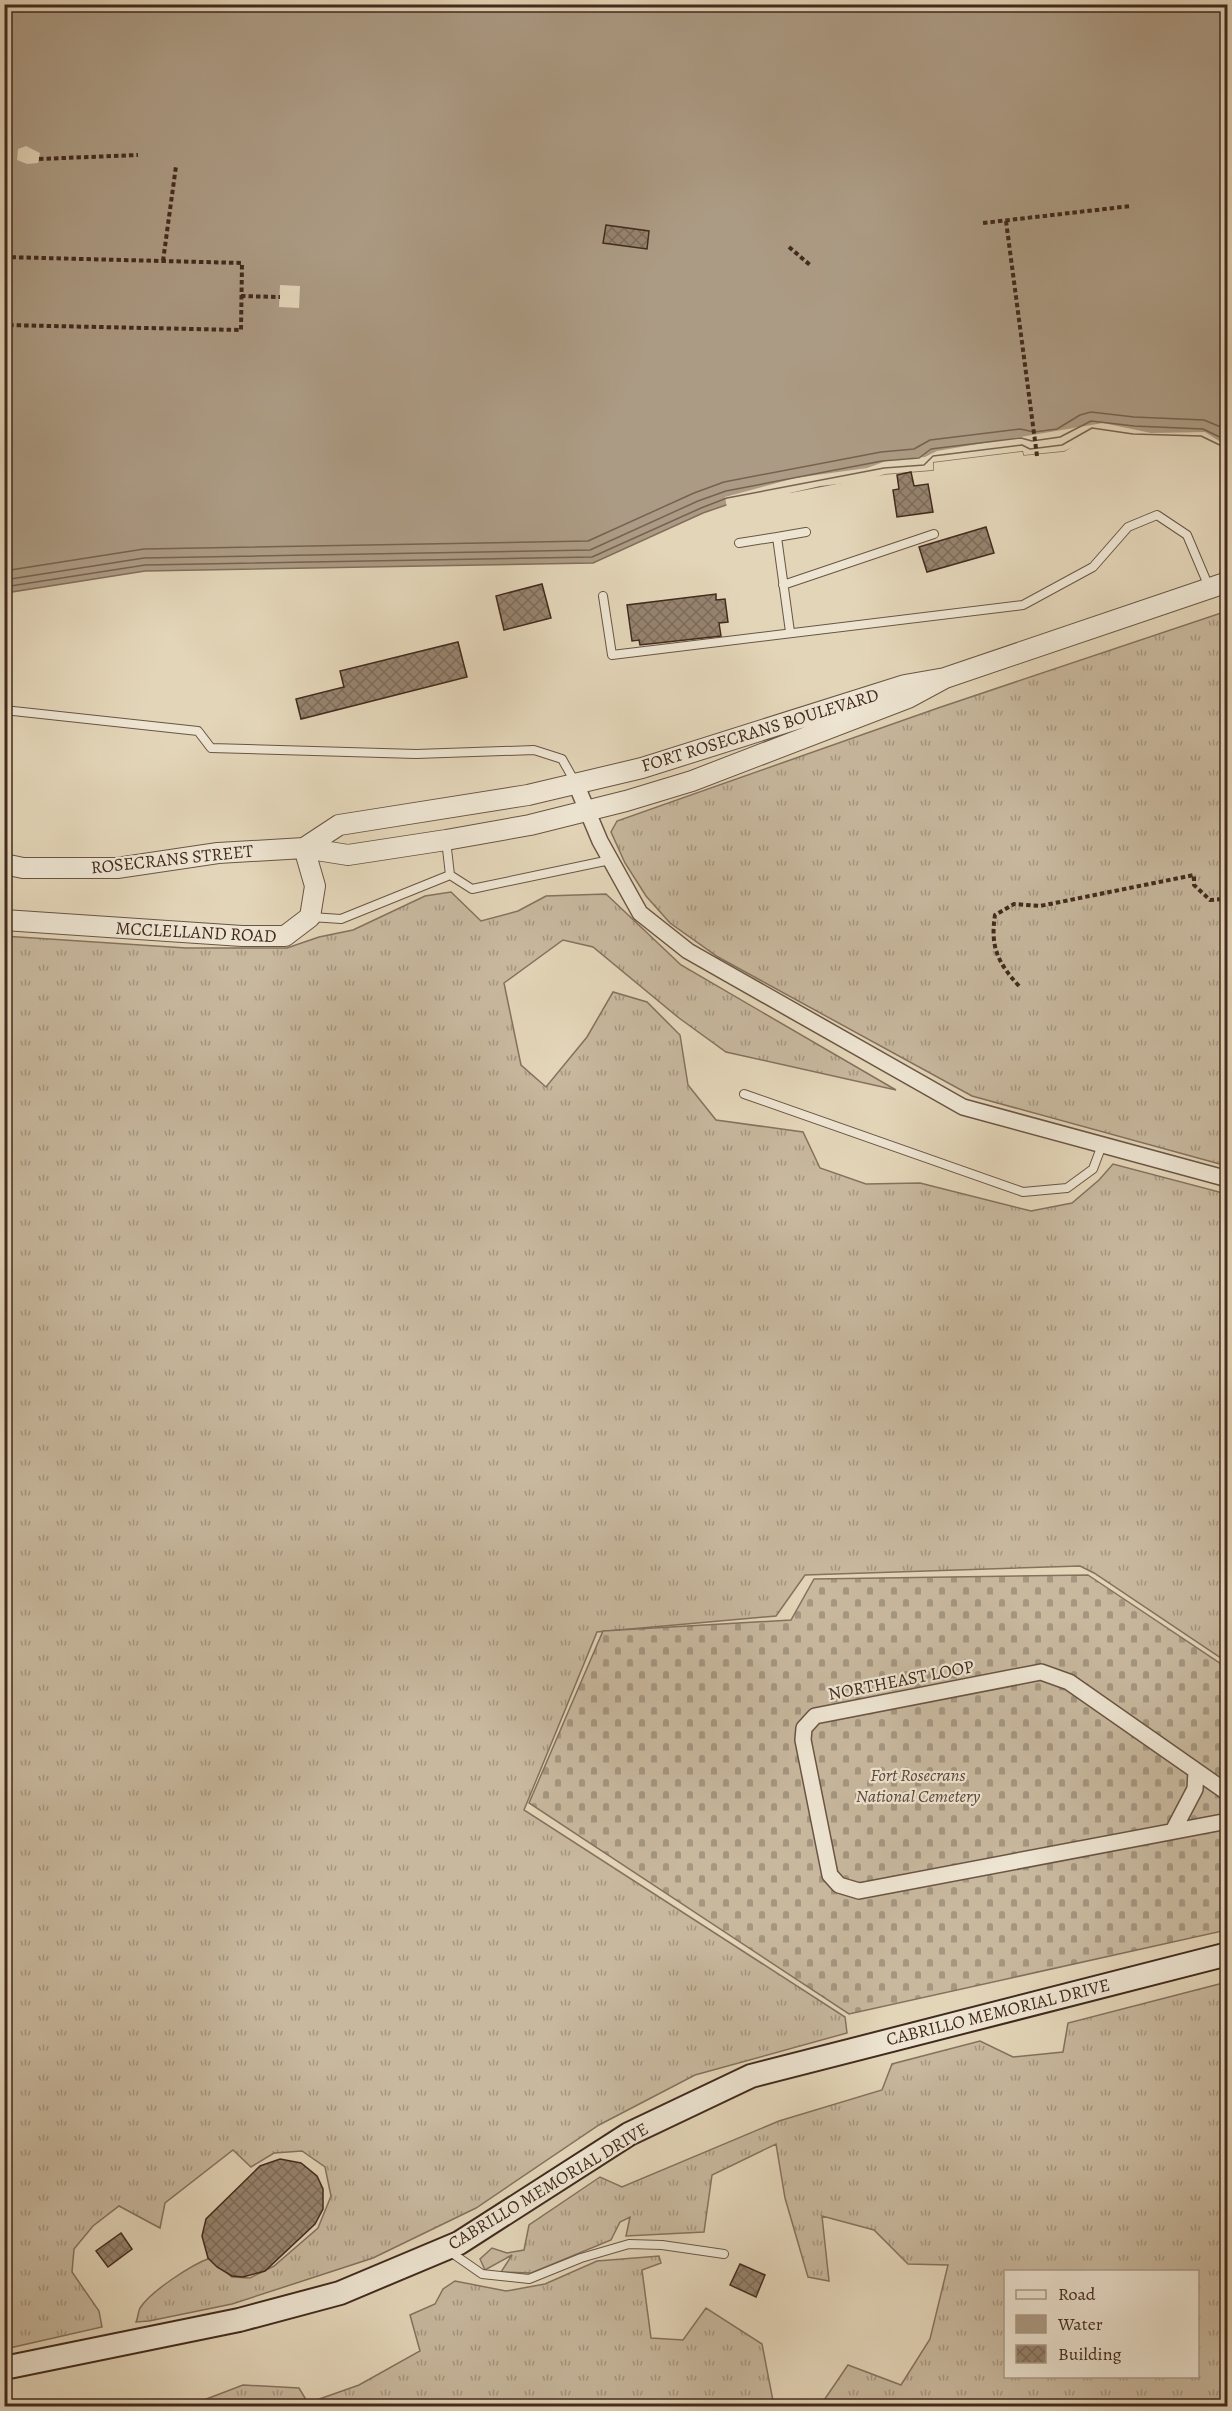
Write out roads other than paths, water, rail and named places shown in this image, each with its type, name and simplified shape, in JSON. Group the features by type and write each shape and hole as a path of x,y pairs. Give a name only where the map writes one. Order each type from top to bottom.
{"main road":[{"name":"CABRILLO MEMORIAL DRIVE","path":"4,2368 239,2320 340,2293 459,2243 629,2134 751,2076 1227,1954"}],"street":[{"name":"FORT ROSECRANS BOULEVARD","path":"576,784 642,768 905,685 945,678 1219,585"},
{"name":"FORT ROSECRANS BOULEVARD","path":"586,811 692,781 908,698 945,678"},
{"path":"576,784 586,811 610,860 640,913 688,951 963,1107 1227,1179"},
{"name":"ROSECRANS STREET","path":"304,848 339,825 528,795 576,784"},
{"name":"ROSECRANS STREET","path":"4,864 23,867 117,868 219,853 304,848 348,855 530,825 586,811"},
{"path":"304,848 315,886 310,917"},
{"name":"MCCLELLAND ROAD","path":"4,920 242,936 285,936 310,917"},
{"name":"NORTHEAST LOOP","path":"1227,1793 1069,1682 1041,1672 815,1716 804,1728 803,1740 830,1875 839,1885 859,1891 1227,1821"},
{"path":"1173,1831 1195,1789 1192,1768"}],"lane":[{"path":"603,596 612,655 1023,605 1093,567 1128,527 1157,515 1187,535 1219,585"},
{"path":"739,543 806,532"},
{"path":"783,585 934,534"},
{"path":"777,537 790,632"},
{"path":"4,711 198,730 211,748 416,754 534,750 562,759 576,784"},
{"path":"446,840 450,875"},
{"path":"450,875 472,889 610,860"},
{"path":"310,917 341,919 450,875"},
{"path":"744,1094 1023,1192 1067,1188 1093,1169 1102,1145"},
{"path":"445,2249 482,2274 529,2279 581,2258 629,2244 662,2244 724,2254"}],"water":[{"path":"5,5 1227,5 1227,456 1200,442 1091,434 1064,451 1024,455 1023,451 933,462 933,470 885,474 729,504 703,513 593,563 145,571 5,593"}],"park label":[{"name":"Fort Rosecrans National Cemetery","path":"918,1785"}]}
